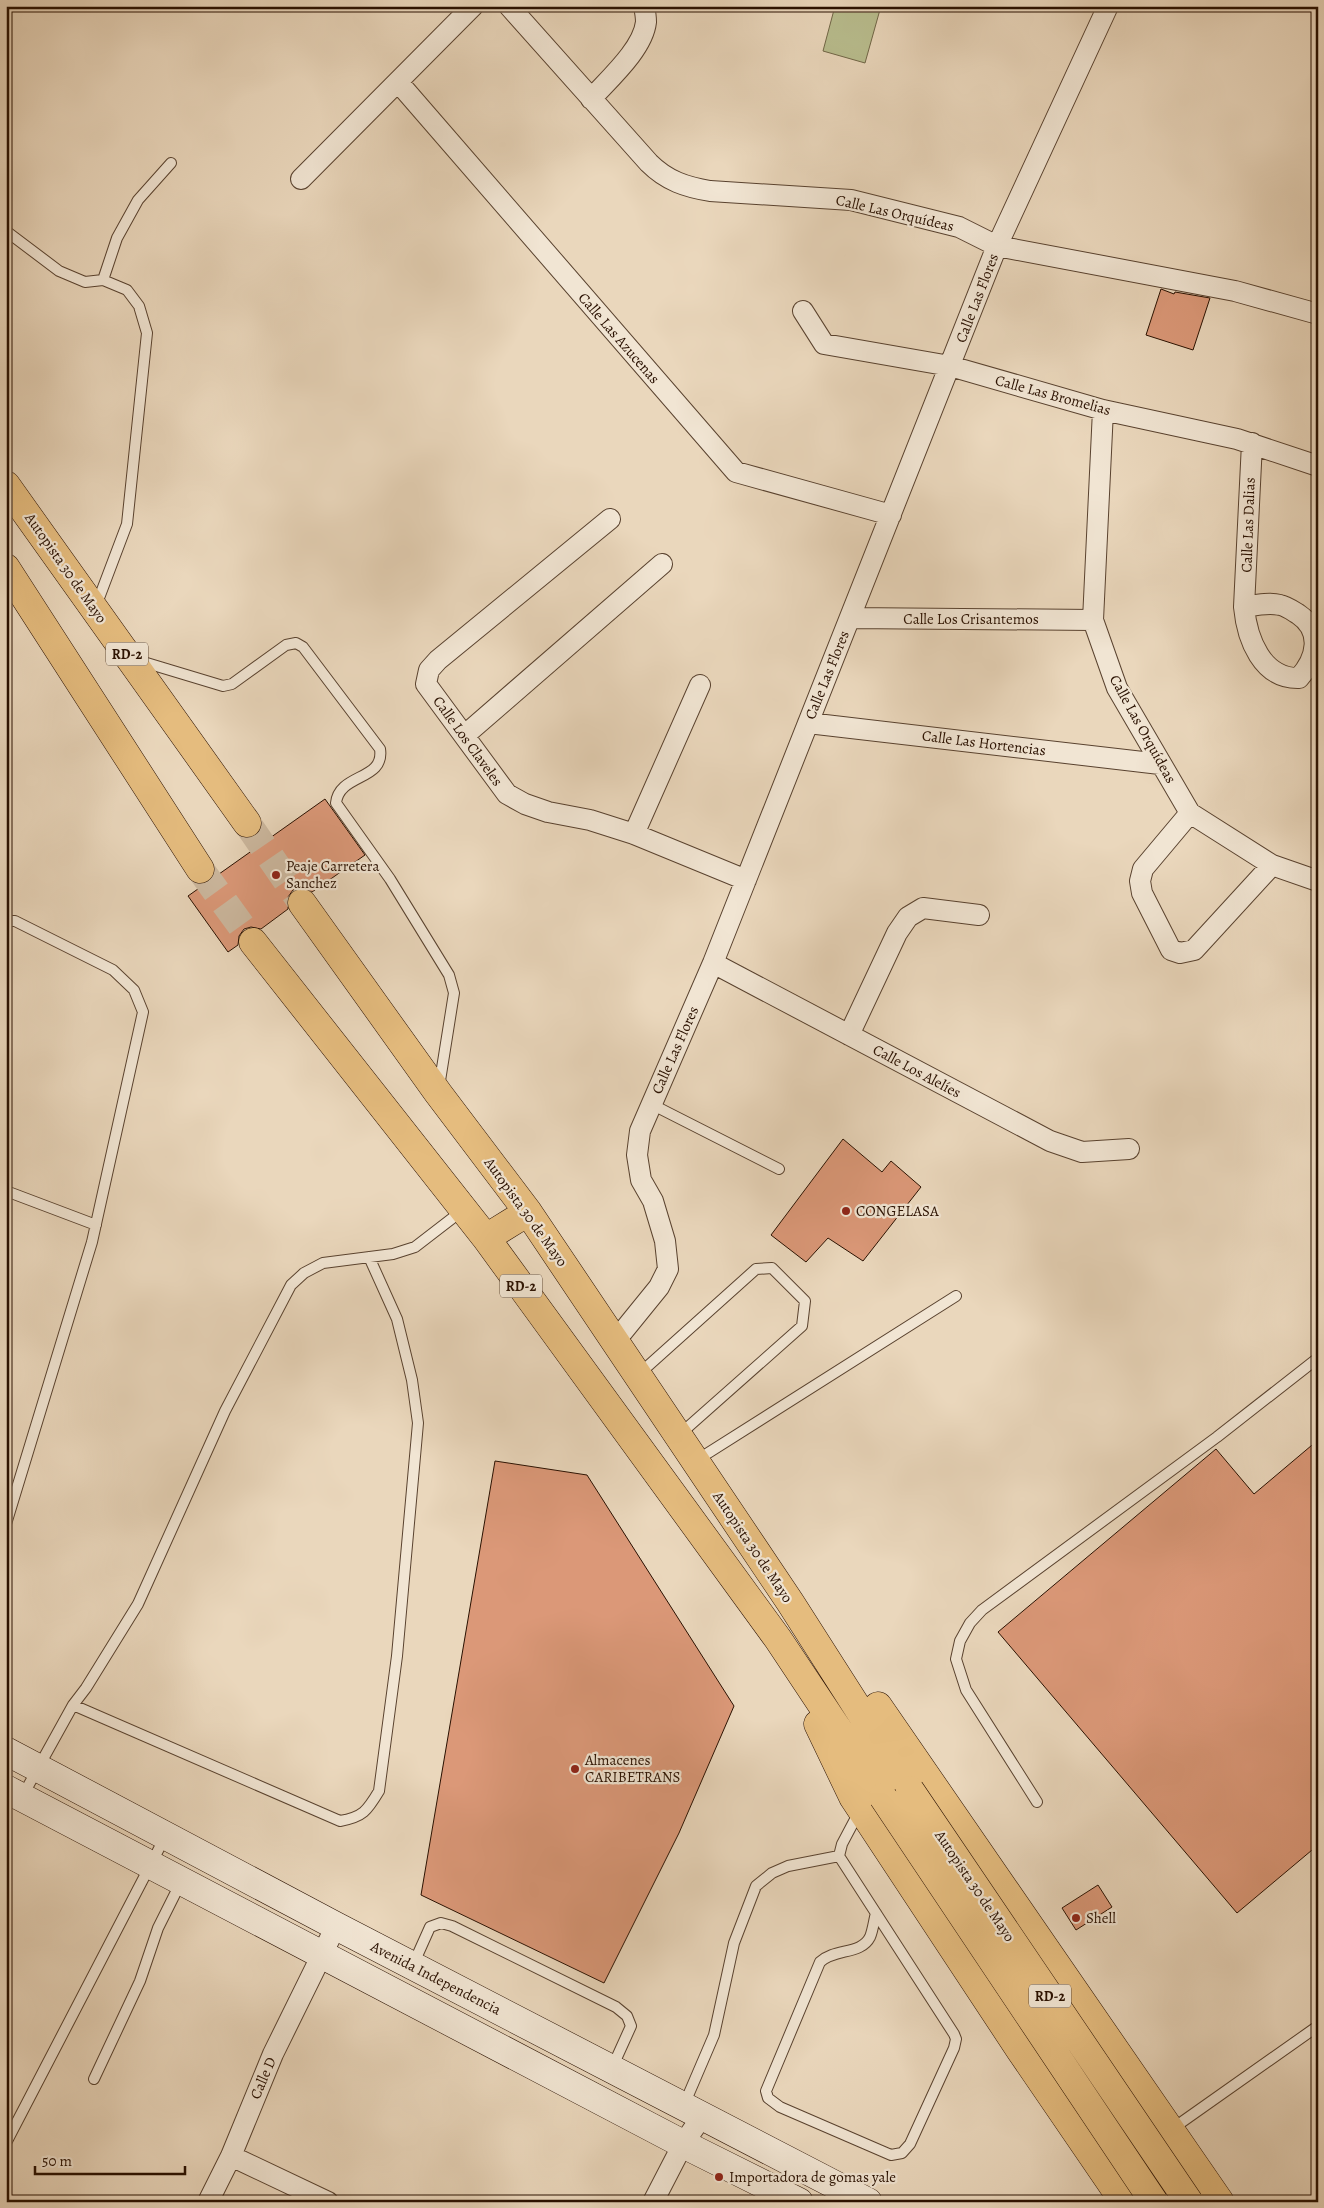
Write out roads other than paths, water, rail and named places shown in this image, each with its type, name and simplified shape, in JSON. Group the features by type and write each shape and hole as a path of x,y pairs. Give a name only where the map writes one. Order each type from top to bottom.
{"highway":[{"name":"Autopista 30 de Mayo","path":"6,485 247,823"},
{"path":"6,568 200,869"},
{"name":"Autopista 30 de Mayo","path":"302,903 438,1093 528,1212 616,1340 790,1602 910,1790 1189,2202"},
{"name":"Autopista 30 de Mayo","path":"253,942 486,1238 778,1639 872,1803 1154,2202"},
{"path":"486,1238 528,1212"},
{"path":"790,1602 871,1696 1220,2202"},
{"path":"872,1803 1020,2050 1124,2202"}],"street":[{"path":"301,179 473,6"},
{"name":"Calle Las Orquídeas","path":"509,6 659,173 690,188 710,192 851,200 960,227 997,246 1235,291 1318,314"},
{"path":"591,99 634,50 641,39 646,22 644,6"},
{"name":"Calle Las Flores","path":"616,1340 659,1287 668,1269 665,1241 653,1201 641,1180 637,1155 640,1132 713,963 997,246 1108,6"},
{"name":"Calle Las Azucenas","path":"398,82 736,472 891,515"},
{"name":"Calle Las Bromelias","path":"803,311 824,344 950,366 1103,410 1252,443 1318,466"},
{"name":"Calle Las Orquídeas","path":"1103,410 1093,620 1117,688 1190,813 1272,865 1318,881"},
{"name":"Calle Las Dalias","path":"1244,607 1252,443"},
{"name":"Calle Los Claveles","path":"610,519 429,670 426,684 507,794 525,804 548,812 590,820 634,834 746,880"},
{"path":"465,735 662,564"},
{"name":"Calle Los Crisantemos","path":"850,618 1093,620"},
{"path":"634,834 700,685"},
{"name":"Calle Las Hortencias","path":"808,723 1160,764"},
{"path":"1190,813 1143,868 1140,881 1142,893 1171,950 1180,953 1194,950 1272,865"},
{"path":"849,1035 897,933 908,918 923,908 979,915"},
{"name":"Calle Los Alelíes","path":"713,963 1050,1141 1082,1152 1129,1149"},
{"name":"Avenida Independencia","path":"6,1751 336,1926 868,2202"},
{"path":"14,1793 683,2144 799,2202"},
{"name":"Calle D","path":"208,2202 231,2156 273,2054 336,1926"},
{"path":"653,2202 683,2144 693,2110"},
{"path":"231,2156 328,2202"}],"lane":[{"path":"103,280 117,238 138,200 170,163"},
{"path":"6,231 59,271 85,282 103,280 127,290 140,306 147,333 128,524 95,609"},
{"path":"130,658 223,686 232,684 286,645 296,643 303,648 380,749 382,759 378,766 341,789 337,795 336,802 390,880 448,975 454,993 438,1093"},
{"path":"6,922 15,920 113,970 134,990 143,1012 96,1224 6,1524"},
{"path":"651,1104 779,1170"},
{"path":"6,1191 96,1224"},
{"path":"14,1793 37,1767 73,1705 86,1688 138,1604 225,1411 290,1285 304,1273 323,1263 393,1254 414,1247 464,1209"},
{"path":"73,1705 340,1821 355,1819 368,1810 379,1792 394,1676 418,1423 412,1380 397,1319 369,1257"},
{"path":"638,1374 756,1269 772,1268 804,1301 802,1326 679,1435"},
{"path":"696,1460 956,1296"},
{"path":"1037,1802 966,1690 956,1660 960,1641 970,1623 982,1610 1217,1437 1318,1358"},
{"path":"872,1803 842,1844 839,1856 876,1913 956,2039 954,2048 910,2144 902,2152 891,2155 780,2107 768,2098 766,2091 820,1962 828,1954 849,1951 863,1945 869,1937 876,1913"},
{"path":"6,2144 165,1836"},
{"path":"693,2110 714,2035 734,1943 756,1886 772,1873 788,1866 839,1856"},
{"path":"94,2078 140,1981 158,1928 181,1881"},
{"path":"413,1966 430,1927 441,1923 452,1926 616,2007 627,2016 631,2026 612,2068"},
{"path":"1105,2175 1318,2026"}],"tunnel":[{"path":"247,823 302,903"},
{"path":"200,869 253,942"}],"place":[{"name":"Peaje Carretera Sanchez","path":"276,875"},
{"name":"CONGELASA","path":"846,1211"},
{"name":"Almacenes CARIBETRANS","path":"575,1769"},
{"name":"Shell","path":"1076,1918"},
{"name":"Importadora de gomas yale","path":"719,2177"}]}
